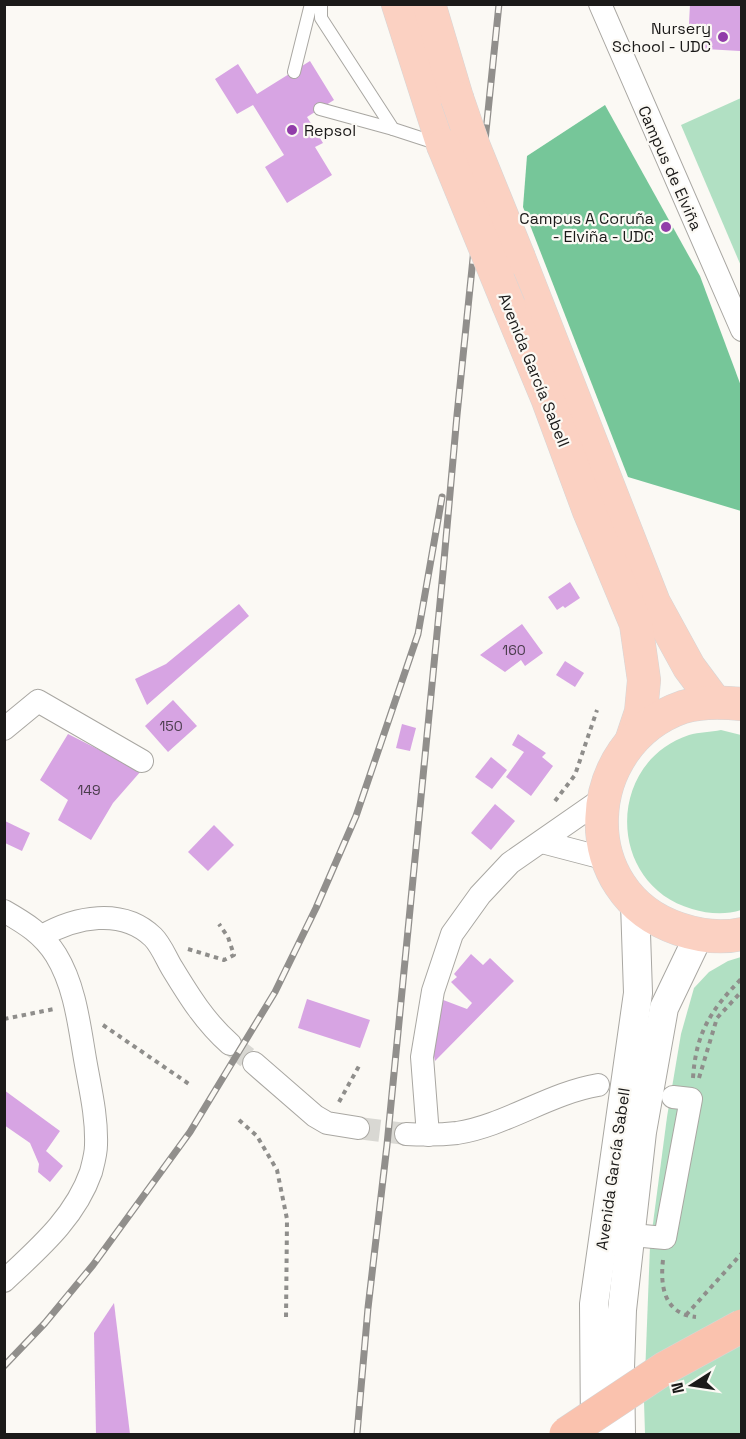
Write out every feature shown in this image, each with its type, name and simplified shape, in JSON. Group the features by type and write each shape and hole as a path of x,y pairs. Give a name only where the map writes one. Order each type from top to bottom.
{"highway":[{"path":"566,1434 665,1368 741,1326"}],"main road":[{"name":"Avenida García Sabell","path":"398,4 443,145 548,400 589,511 636,624 644,680 641,712 632,739"},
{"name":"Avenida García Sabell","path":"429,4 474,147 654,603 688,667 728,703"},
{"path":"728,703 684,707 656,719 632,739 613,767 602,799 602,833 607,859 619,882 635,903 664,924 699,935 741,934"}],"street":[{"name":"Campus de Elviña","path":"600,4 741,330"},
{"path":"4,729 38,701 142,761"},
{"path":"598,1085 581,1088 460,1133 417,1135 422,1057 433,991 452,934 480,896 510,863 602,799"},
{"path":"542,842 607,859"},
{"name":"Avenida García Sabell","path":"595,1434 594,1305 638,993 635,903"},
{"path":"4,911 42,936 56,955 67,978 77,1013 96,1128 96,1149 91,1171 67,1218 4,1281"},
{"path":"42,936 68,923 94,917 134,922 154,938 211,1028 230,1044"},
{"name":"Avenida García Sabell","path":"621,1434 622,1310 642,1132 664,1008 699,935"},
{"path":"254,1063 315,1116 327,1123 358,1128"},
{"path":"632,1235 665,1238 682,1098"}],"lane":[{"path":"294,72 311,4"},
{"path":"321,4 321,18 393,129"},
{"path":"320,109 443,145"}],"path":[{"path":"542,842 543,816 575,775 597,710"},
{"path":"154,938 224,960 234,954 228,937 219,924"},
{"path":"682,1098 706,1022 719,1002 741,978"},
{"path":"682,1098 717,1018 741,992"},
{"path":"4,1019 77,1013 100,1023 189,1084"},
{"path":"327,1123 359,1066"},
{"path":"238,1120 257,1136 277,1170 287,1219 286,1319"},
{"path":"665,1238 661,1280 668,1303 685,1316 708,1318"},
{"path":"685,1316 741,1253"}],"green space":[{"path":"741,98 741,266 681,125"},
{"path":"605,105 700,276 741,386 741,511 628,477 523,207 527,156"},
{"path":"721,730 741,735 741,910 729,913 692,909 664,896 644,876 632,851 627,824 631,796 642,771 662,750 689,735"},
{"path":"741,957 741,1434 645,1434 644,1402 650,1246 667,1117 681,1034 694,988 709,972 728,961"}],"building":[{"name":"Nursery School - UDC","path":"690,4 741,4 740,51 705,49 706,24 689,24"},
{"name":"Repsol","path":"310,61 334,100 307,117 323,143 315,147 332,175 287,203 265,167 284,155 253,105 237,114 215,79 238,64 257,94"},
{"path":"570,582 580,598 565,608 563,606 557,610 548,597"},
{"path":"239,604 249,616 147,705 135,679 166,664"},
{"path":"522,624 543,653 525,666 521,660 505,672 480,655"},
{"path":"565,661 584,673 575,687 556,675"},
{"path":"173,700 197,726 168,752 145,726"},
{"path":"402,724 416,728 410,751 396,748"},
{"path":"68,734 141,771 113,803 91,840 58,820 68,800 40,780"},
{"path":"518,734 546,753 542,757 553,766 531,796 506,777 524,752 512,745"},
{"path":"491,757 507,770 492,789 475,777"},
{"path":"495,804 515,821 491,850 471,833"},
{"path":"5,821 30,833 22,851 5,843"},
{"path":"214,825 234,845 208,871 188,852"},
{"path":"471,954 483,965 490,958 514,981 435,1061 431,1042 438,998 467,1009 472,1003 451,982 457,977 454,974"},
{"path":"307,999 370,1020 360,1048 298,1028"},
{"path":"4,1090 60,1131 46,1151 63,1166 50,1182 38,1172 39,1164 30,1143 4,1125"},
{"path":"114,1303 130,1434 96,1434 94,1333"}],"tunnel":[{"path":"230,1044 254,1063"},
{"path":"358,1128 406,1134"}],"railway":[{"path":"357,1434 499,4"},
{"path":"4,1366 45,1323 93,1265 190,1132 275,992 316,908 356,816 418,634 442,497"}],"place":[{"name":"Nursery School - UDC","path":"723,37"},
{"name":"Repsol","path":"292,130"},
{"name":"Campus A Coruña - Elviña - UDC","path":"666,227"}]}
